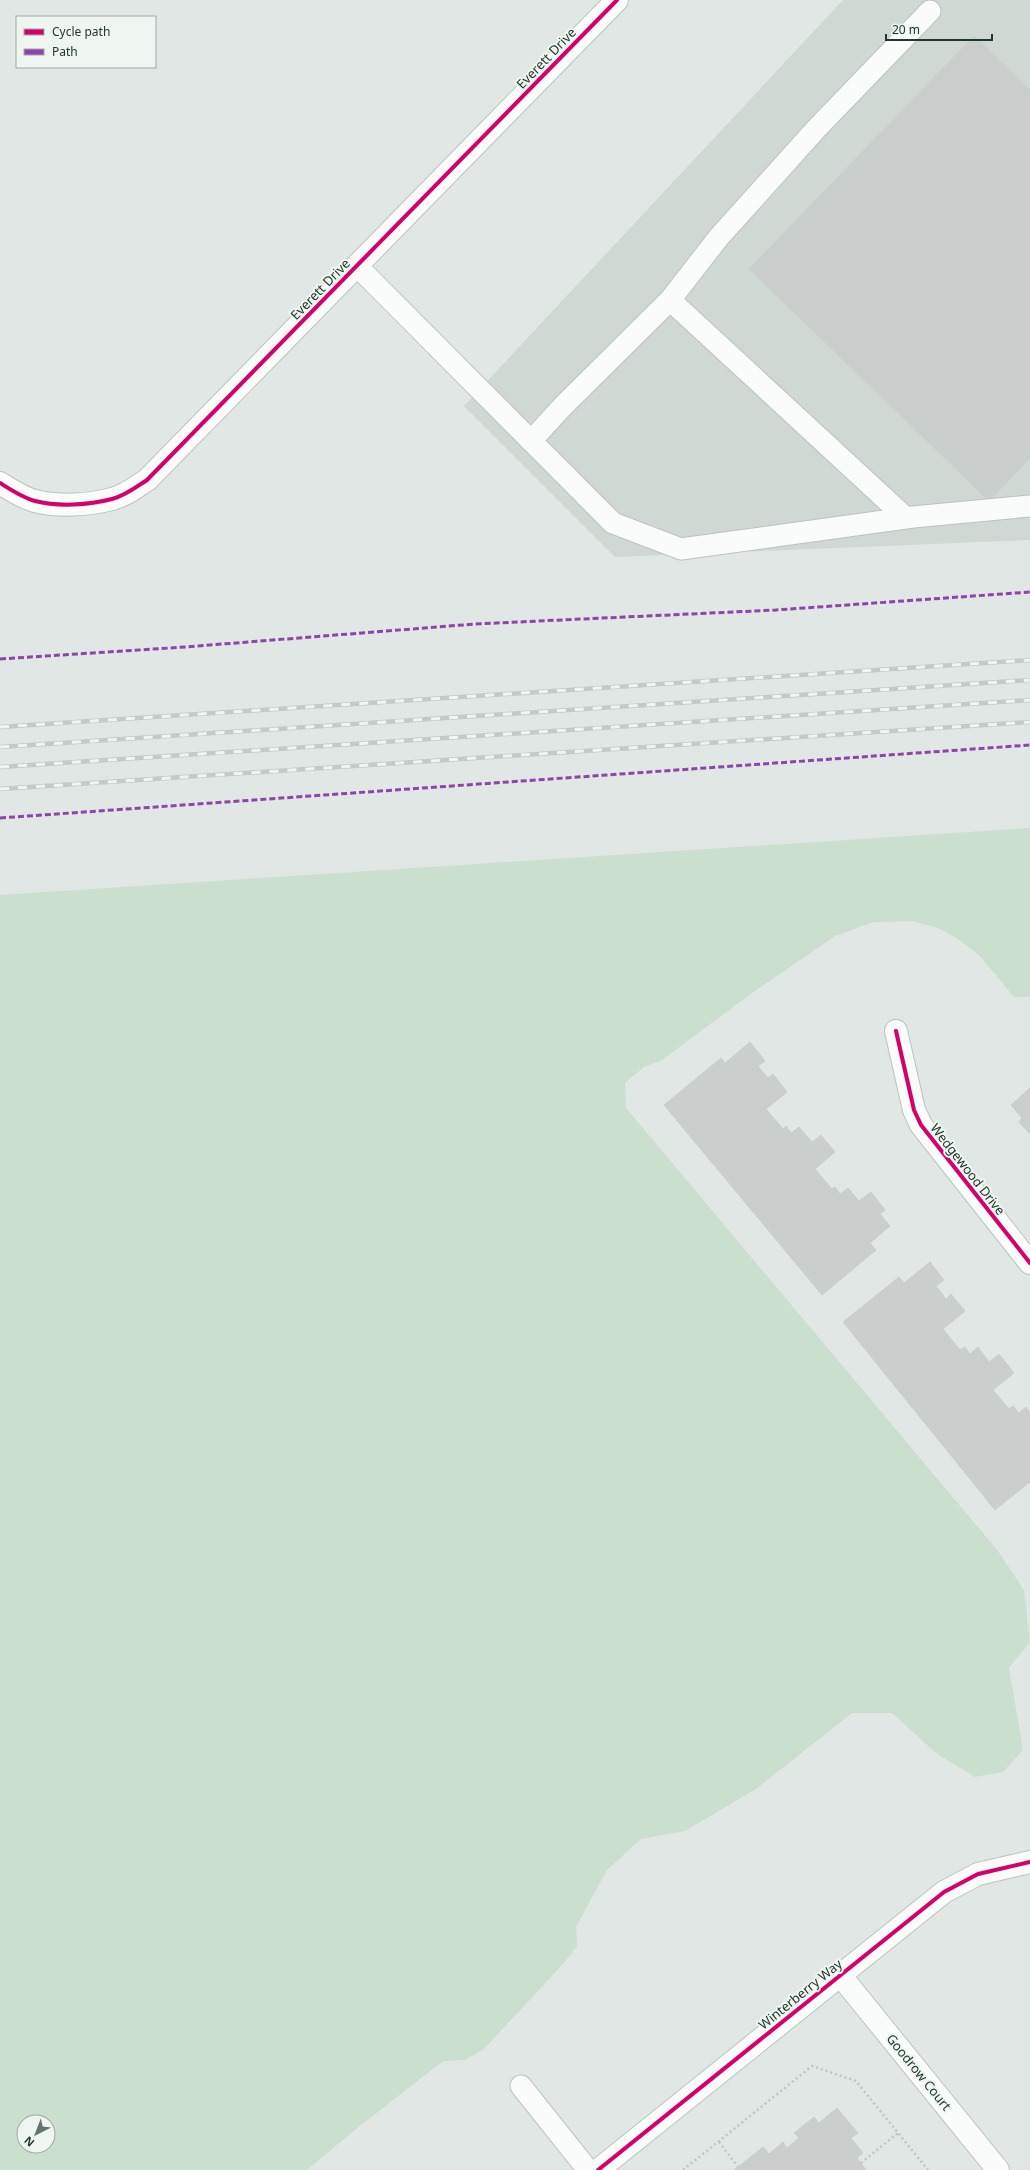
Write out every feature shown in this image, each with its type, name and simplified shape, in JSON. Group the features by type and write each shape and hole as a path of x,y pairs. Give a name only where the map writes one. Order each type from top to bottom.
{"street":[{"name":"Everett Drive","path":"0,483 35,501 55,504 113,499 132,490 158,469 617,0"},
{"name":"Wedgewood Drive","path":"896,1032 914,1110 921,1125 1030,1263"},
{"name":"Winterberry Way","path":"598,2170 933,1899 954,1885 978,1874 1030,1862"},
{"name":"Goodrow Court","path":"840,1975 998,2170"}],"lane":[{"path":"531,441 563,406 670,300 719,237 817,128 930,11"},
{"path":"357,266 613,523 681,549 906,518 1030,506"},
{"path":"670,300 906,518"},
{"path":"521,2086 588,2170"}],"path":[{"path":"683,2170 812,2066 856,2081 928,2170"},
{"path":"861,2163 898,2133"},
{"path":"718,2142 738,2167"}],"shaded area":[{"path":"843,0 1030,0 1030,540 615,557 464,406"}],"green space":[{"path":"1030,828 1030,997 1014,997 979,955 958,939 938,928 911,921 873,922 835,936 752,993 662,1060 644,1067 625,1083 626,1108 998,1551 1024,1590 1030,1642 1009,1668 1023,1750 1003,1772 975,1777 936,1753 892,1713 852,1713 756,1789 685,1831 641,1839 607,1870 576,1927 577,1946 563,1964 484,2049 465,2060 443,2061 351,2133 307,2170 0,2170 0,895"}],"building":[{"path":"974,36 1030,90 1030,458 989,501 749,269"},
{"path":"750,1042 765,1061 758,1066 768,1078 773,1074 787,1092 766,1109 783,1129 786,1126 791,1133 799,1127 812,1142 821,1135 835,1152 815,1169 832,1189 835,1187 840,1194 848,1188 859,1201 871,1192 885,1210 880,1214 890,1226 870,1243 876,1250 822,1295 664,1105 721,1058 725,1063"},
{"path":"1030,1088 1030,1134 1019,1122 1022,1118 1011,1105"},
{"path":"930,1262 944,1280 936,1286 946,1299 951,1294 965,1311 943,1329 960,1350 965,1347 970,1354 978,1347 989,1362 999,1354 1014,1373 993,1390 1009,1409 1013,1406 1019,1413 1026,1407 1030,1412 1030,1482 995,1510 843,1322 899,1277 904,1283"},
{"path":"837,2108 858,2133 851,2138 863,2153 857,2158 866,2170 734,2170 763,2147 769,2154 783,2142 787,2148 799,2138 794,2133 814,2117 819,2123"}],"railway":[{"path":"0,727 1030,660"},
{"path":"0,747 1030,680"},
{"path":"0,767 1030,700"},
{"path":"0,789 1030,722"}],"marked path":[{"path":"0,659 185,647 475,624 776,610 1030,592"},
{"path":"0,818 1030,745"}],"cycle path":[{"path":"0,483 31,500 63,505 94,503 117,498 147,480 617,0"},
{"path":"896,1031 914,1110 921,1125 1030,1263"},
{"path":"598,2170 944,1892 978,1874 1030,1862"}]}
